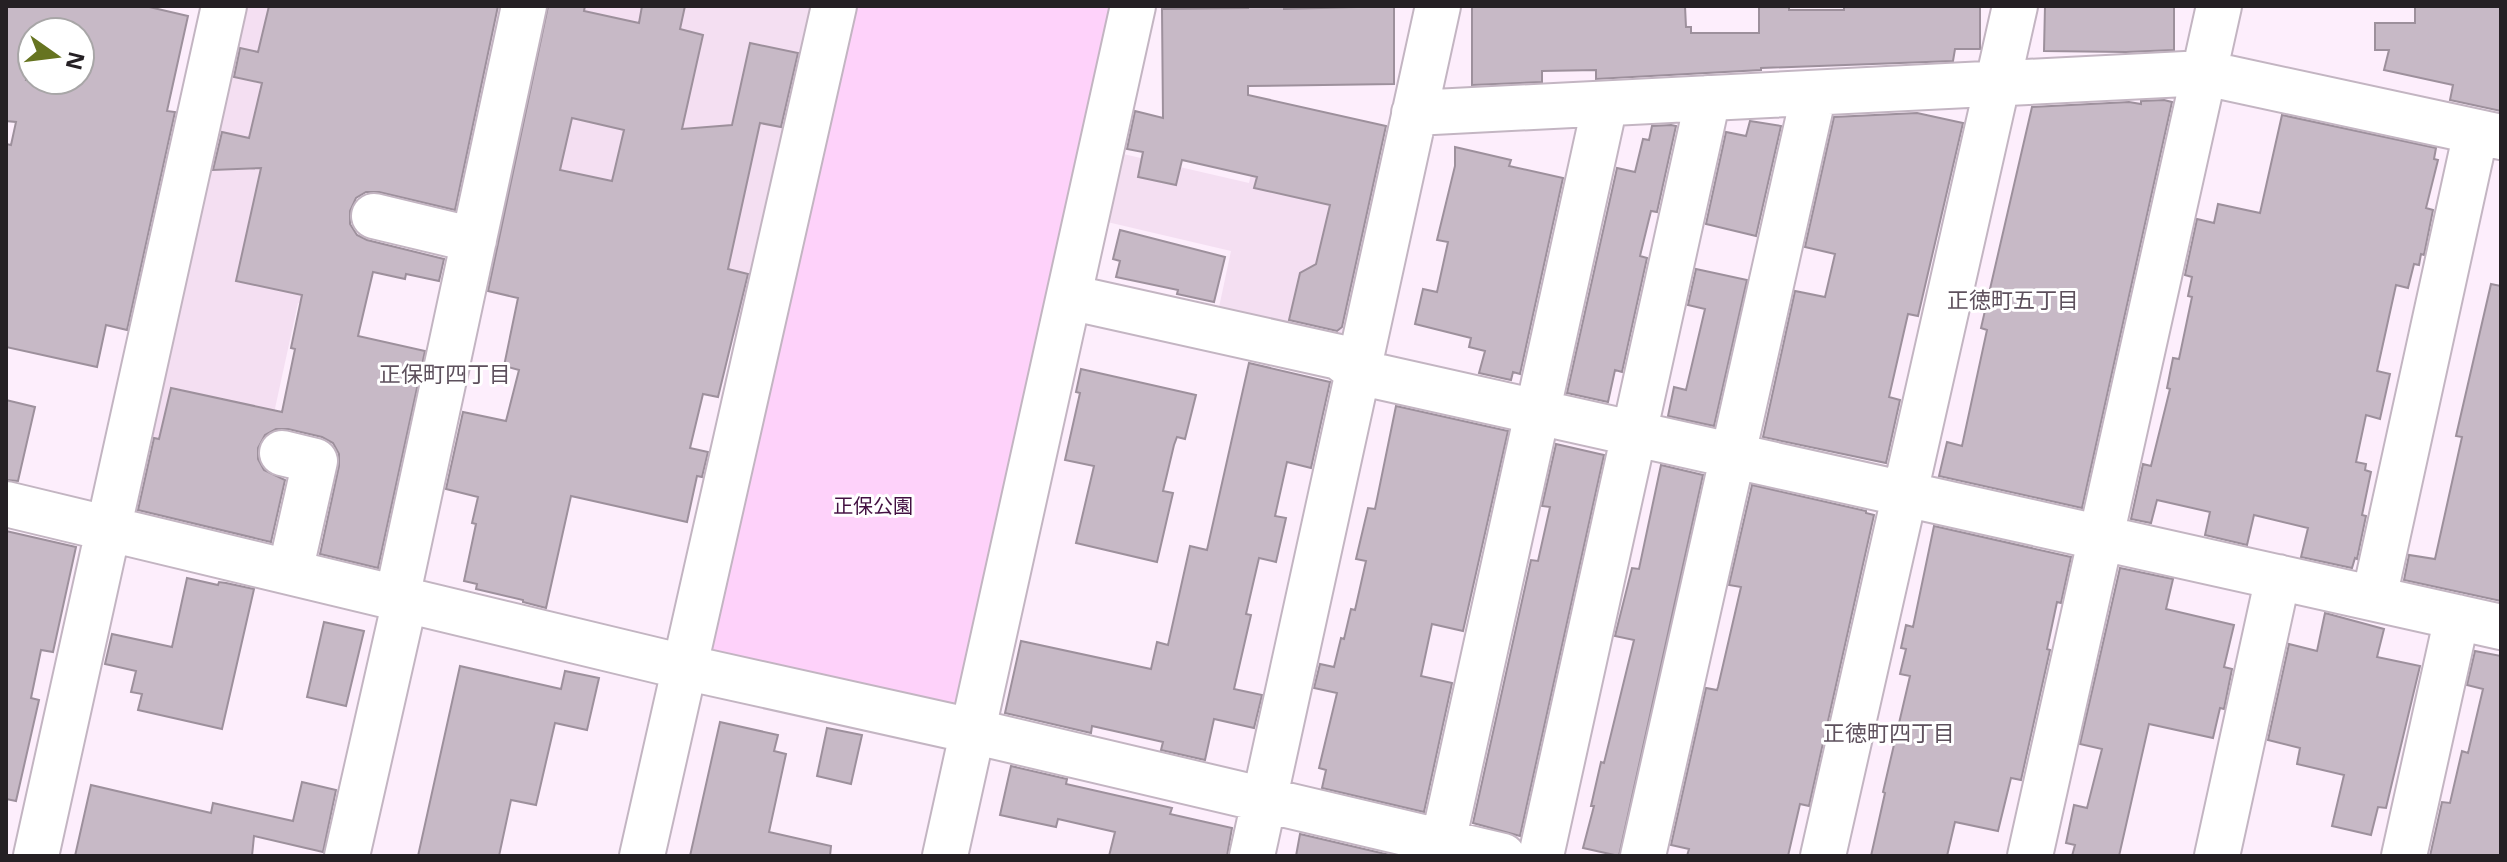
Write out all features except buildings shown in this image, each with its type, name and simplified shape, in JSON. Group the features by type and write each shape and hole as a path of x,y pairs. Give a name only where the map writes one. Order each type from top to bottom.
{"street":[{"path":"36,856 224,6"},
{"path":"347,856 524,6"},
{"path":"642,856 834,6"},
{"path":"945,856 1133,6"},
{"path":"1252,856 1438,6"},
{"path":"1823,856 2015,6"},
{"path":"2030,856 2219,6"},
{"path":"1414,113 2205,73 2489,135 2374,598"},
{"path":"1643,856 1814,93"},
{"path":"1541,856 1708,98"},
{"path":"1449,847 1605,104"},
{"path":"374,216 474,240"},
{"path":"1069,297 1339,357 1358,372 2501,627"},
{"path":"282,453 315,461 290,572"},
{"path":"6,504 684,667 1265,800 1449,847 1503,856"},
{"path":"2217,856 2278,577"},
{"path":"2404,856 2457,617"}],"shaded area":[{"path":"240,6 513,6 480,162 342,168 310,305 298,303 245,546 132,519"},
{"path":"535,6 817,6 742,337 604,306 601,317 474,289"},
{"path":"1261,131 1387,160 1349,330 1335,338 1218,312 1231,251 1103,221 1119,153 1249,183"}],"green space":[{"name":"正保公園","path":"851,6 1118,6 965,698 939,711 724,661 706,645"}],"district":[{"name":"正徳町五丁目","path":"2013,300"},
{"name":"正保町四丁目","path":"445,374"},
{"name":"正徳町四丁目","path":"1889,733"}]}
